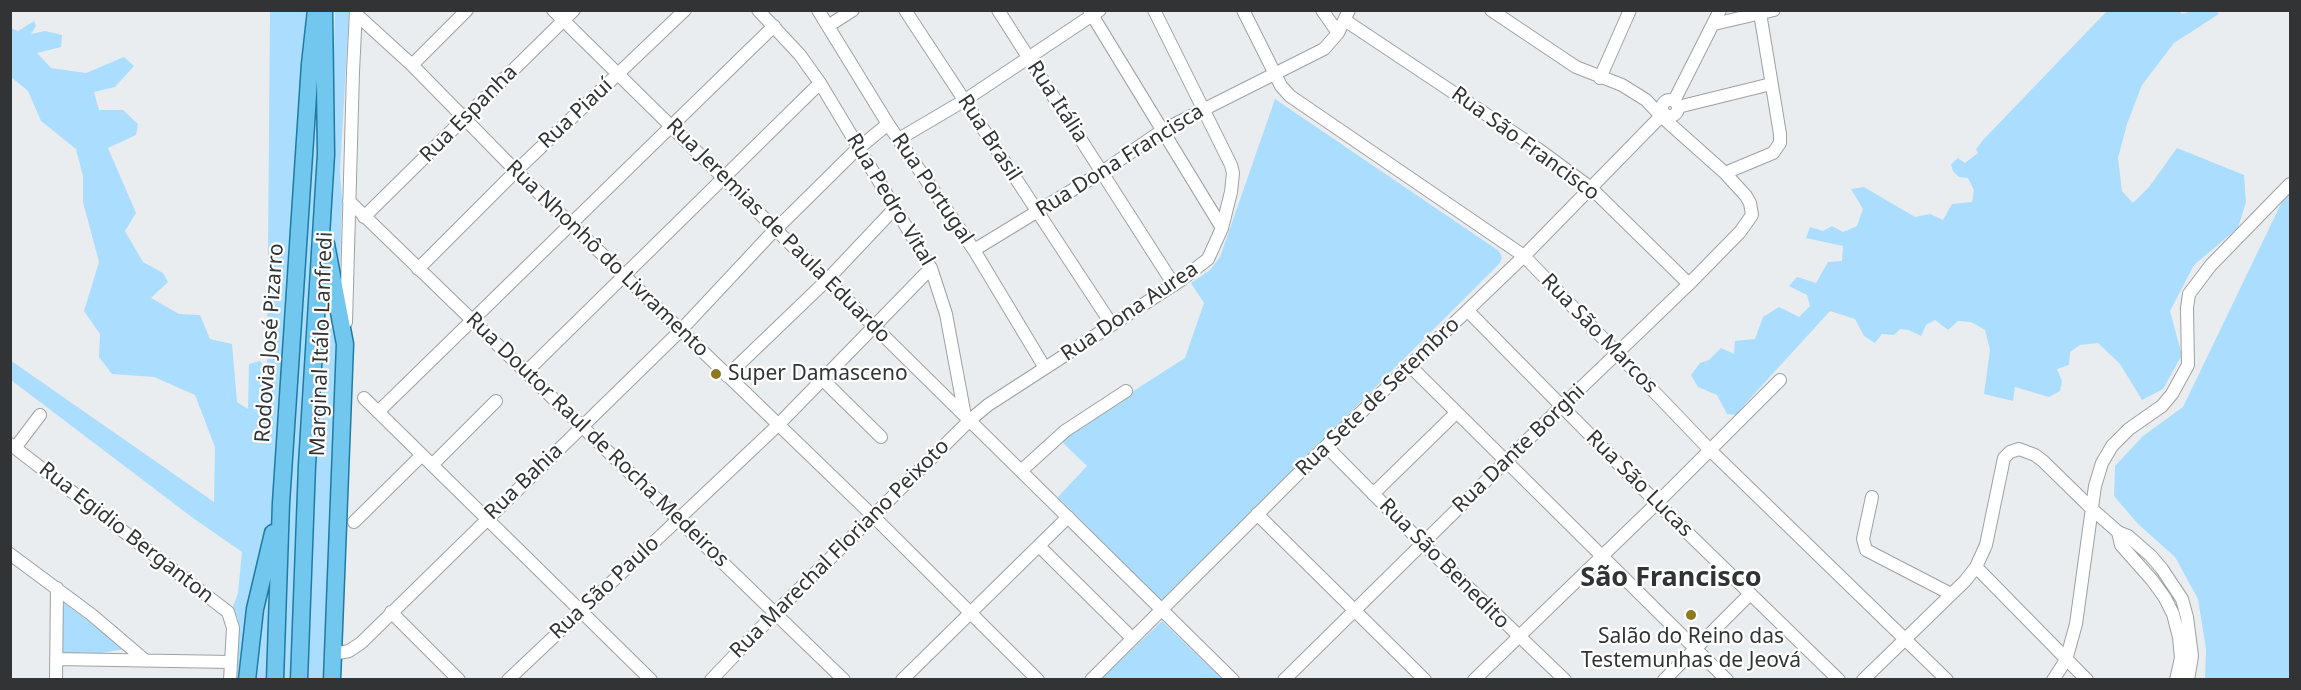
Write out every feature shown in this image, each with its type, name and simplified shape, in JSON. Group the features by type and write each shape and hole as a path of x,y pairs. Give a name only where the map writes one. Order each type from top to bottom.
{"main road":[{"name":"Rodovia José Pizarro","path":"275,680 281,503 310,64 316,10"},
{"name":"Rodovia José Pizarro","path":"299,680 307,465 326,154 324,10"},
{"path":"321,220 345,344"},
{"name":"Marginal Itálo Lanfredi","path":"332,680 345,344"},
{"path":"247,680 255,609 281,503"}],"street":[{"path":"412,65 467,10"},
{"name":"Rua Jeremias de Paula Eduardo","path":"553,10 1233,680"},
{"name":"Rua Espanha","path":"364,218 574,10"},
{"name":"Rua Piauí","path":"418,269 516,171 685,10"},
{"name":"Rua Pedro Vital","path":"758,10 800,56 820,83 931,268 946,314 968,418"},
{"name":"Rua Portugal","path":"818,10 888,124 974,250 1045,368"},
{"path":"828,26 853,10"},
{"name":"Rua Brasil","path":"905,10 1036,213 1112,325"},
{"name":"Rua Itália","path":"998,10 1174,285"},
{"path":"1154,10 1202,109"},
{"name":"Rua São Marcos","path":"1243,10 1281,86 1300,104 1524,256 1710,450 1947,680"},
{"path":"1322,10 1338,33"},
{"path":"1491,10 1558,56 1600,78 1622,85 1646,100 1725,172 1767,157 1777,149 1780,134 1760,13"},
{"path":"1600,78 1630,10"},
{"path":"1662,115 1673,115 1720,10"},
{"path":"1714,24 1773,10"},
{"name":"Rua Nhonhô do Livramento","path":"356,12 1038,680"},
{"name":"Marginal Itálo Lanfredi","path":"345,344 356,12"},
{"path":"899,139 965,100 1093,12 1222,228"},
{"name":"Rua Dona Francisca","path":"974,250 1102,172 1162,130 1324,48 1338,33 1348,16"},
{"name":"Rua São Francisco","path":"1348,16 1591,188 1689,284"},
{"path":"378,412 774,26"},
{"path":"526,372 820,83"},
{"path":"1676,104 1771,84"},
{"name":"Rua Dona Aurea","path":"968,418 1174,285 1208,259 1222,228 1233,181 1231,165 1202,109"},
{"name":"Rua Sete de Setembro","path":"1091,680 1326,446 1524,256 1662,115"},
{"name":"Rua Bahia","path":"333,654 349,651 361,643 681,330 859,147 888,124"},
{"name":"Rua Dante Borghi","path":"1284,680 1740,232 1752,216 1750,203 1725,172"},
{"path":"2053,680 2066,660 2076,624 2095,486 2102,464 2112,446 2129,429 2162,406 2172,394 2188,365 2187,308 2189,294 2211,265 2290,184"},
{"name":"Rua Doutor Raul de Rocha Medeiros","path":"349,201 844,680"},
{"path":"727,376 827,280 895,208"},
{"name":"Rua São Paulo","path":"508,680 778,425 931,268"},
{"name":"Rua São Lucas","path":"1468,311 1657,503 1839,680"},
{"path":"1410,366 1727,680"},
{"path":"823,380 881,437"},
{"path":"1474,680 1780,380"},
{"path":"1021,471 1043,448 1065,431 1126,391"},
{"path":"364,398 651,680"},
{"path":"432,465 496,401"},
{"path":"1373,494 1456,413"},
{"path":"13,446 40,415"},
{"name":"Rua Marechal Floriano Peixoto","path":"711,680 968,418"},
{"name":"Rua Egidio Berganton","path":"13,446 222,607 231,618 233,628 231,662"},
{"name":"Rua São Benedito","path":"1326,446 1422,543 1565,680"},
{"path":"1863,680 1976,567 1986,546 2002,464 2006,454 2014,450 2025,451 2043,461 2118,532 2128,536 2151,556 2182,599 2192,639 2188,680"},
{"path":"354,522 422,455"},
{"path":"1872,497 1863,539 1866,550 1951,594"},
{"path":"1257,514 1425,680"},
{"path":"902,680 1068,517"},
{"path":"2118,532 2121,545 2152,580 2174,614 2181,658 2176,680"},
{"path":"1039,546 1132,638"},
{"path":"10,554 57,588 146,661"},
{"path":"1976,567 2087,680"},
{"path":"56,680 57,588"},
{"path":"1664,680 1750,594"},
{"path":"391,612 459,680"},
{"path":"56,659 231,662 230,680"}],"shaded area":[{"path":"2178,10 2182,14 2191,11 2215,10 2219,14 2174,43 2142,85 2127,124 2118,158 2122,191 2133,203 2149,187 2177,148 2244,175 2246,202 2238,228 2194,265 2170,311 2182,355 2163,389 2142,400 2120,364 2098,343 2080,345 2070,352 2069,365 2057,369 2062,381 2060,391 2049,397 2015,387 2013,401 1984,394 1990,350 1985,330 1971,322 1958,321 1948,330 1935,320 1926,325 1921,336 1909,330 1900,329 1894,335 1882,334 1875,343 1864,336 1855,319 1830,311 1737,415 1727,414 1717,395 1698,387 1691,375 1700,363 1709,360 1721,348 1734,354 1735,341 1755,339 1763,317 1779,307 1799,317 1810,306 1807,295 1789,286 1797,277 1816,283 1828,262 1842,261 1843,246 1806,238 1810,227 1823,231 1832,226 1843,232 1857,226 1863,209 1851,189 1864,187 1915,217 1930,214 1943,220 1952,204 1972,202 1974,190 1968,178 1959,177 1953,171 1951,164 1958,158 1965,163 1978,153 1976,149 1983,140 2107,11"},
{"path":"270,11 306,11 297,195 278,501 269,535 244,679 233,679 238,618 232,609 238,593 242,552 193,518 11,380 10,360 214,502 215,447 195,395 154,377 112,374 99,357 100,334 84,311 99,262 83,202 83,176 76,149 41,121 28,91 11,77 11,28 18,31 34,21 36,26 31,34 45,31 62,35 61,47 37,53 51,68 86,73 124,57 134,66 115,87 94,92 99,110 123,110 138,124 136,135 108,148 136,213 125,231 143,262 163,273 168,282 151,298 179,314 200,315 210,339 232,344 237,402 248,409 249,364 260,361 267,369"},
{"path":"335,11 349,11 340,172 342,197 339,300 329,221"},
{"path":"319,30 319,155 291,679 282,680 287,541"},
{"path":"1275,99 1499,251 1502,258 1499,264 1161,601 1058,497 1087,466 1061,441 1063,436 1185,358 1204,303 1191,283 1210,270 1220,257"},
{"path":"2290,185 2290,679 2205,679 2206,649 2198,599 2175,557 2138,524 2114,496 2115,466 2143,436 2183,407"},
{"path":"333,328 337,348 323,679 305,680 321,345 324,331"},
{"path":"270,581 269,679 253,680 263,596"},
{"path":"64,603 125,649 84,656 61,655 60,631"},
{"path":"1162,621 1222,679 1101,679"}],"place":[{"name":"Super Damasceno","path":"716,374"},
{"name":"Salão do Reino das Testemunhas de Jeová","path":"1691,615"}],"district":[{"name":"São Francisco","path":"1671,578"}]}
